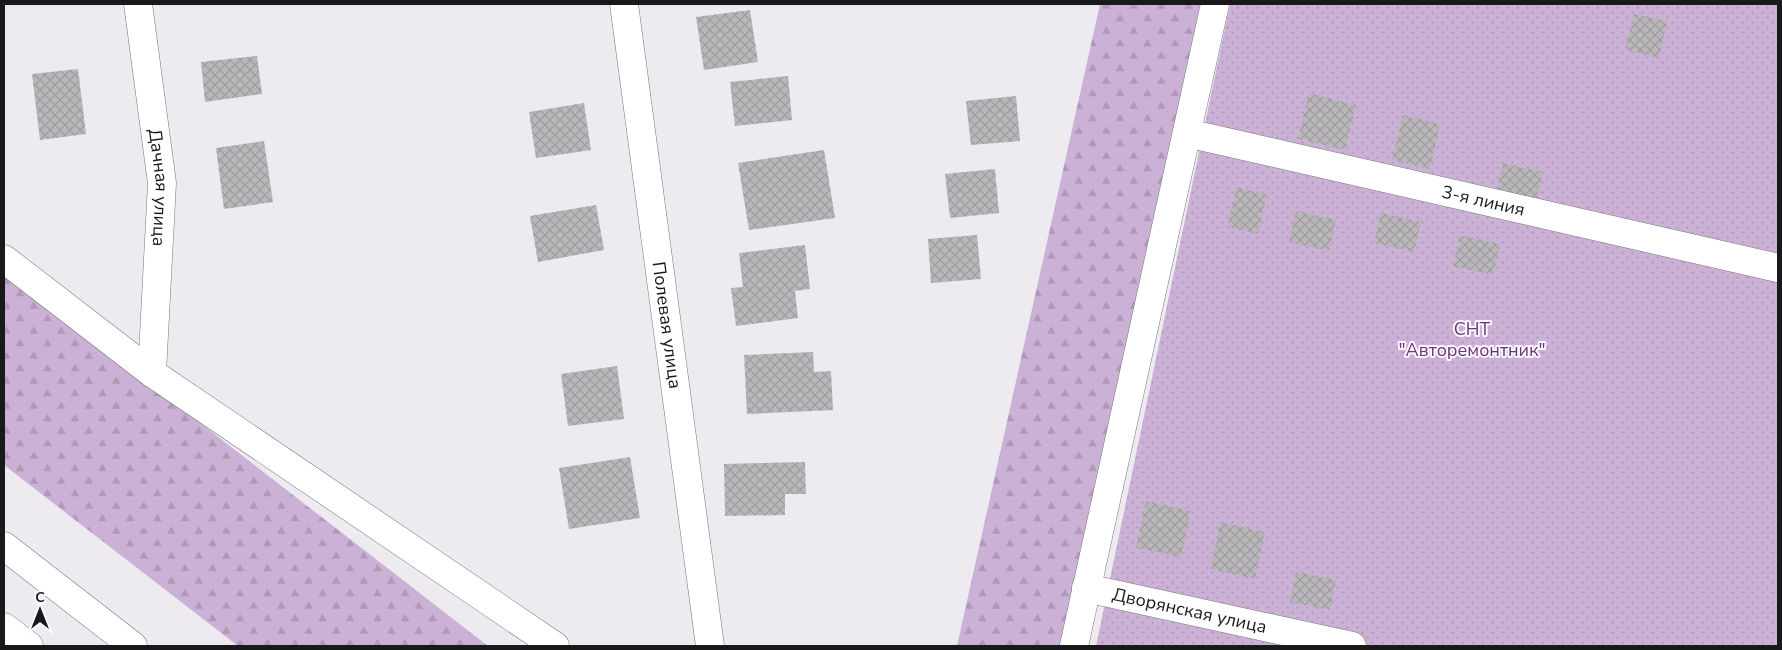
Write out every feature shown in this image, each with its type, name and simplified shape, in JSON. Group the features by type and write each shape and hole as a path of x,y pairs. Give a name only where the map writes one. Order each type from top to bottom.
{"main road":[{"name":"Дачная улица","path":"138,4 162,183 152,373"},
{"name":"Полевая улица","path":"624,4 710,646"},
{"path":"1074,646 1215,4"},
{"name":"3-я линия","path":"1187,133 1778,268"},
{"path":"4,259 152,373 555,646"},
{"path":"4,546 133,646"},
{"name":"Дворянская улица","path":"1086,588 1352,646"},
{"path":"4,627 29,646"}],"green space":[{"path":"1100,4 1203,4 1061,646 957,646"},
{"name":"СНТ \"Авторемонтник\"","path":"1230,4 1778,4 1778,646 1096,646"},
{"path":"4,271 488,646 238,646 4,465"}],"building":[{"path":"750,10 758,62 704,70 696,17"},
{"path":"1634,14 1667,21 1659,58 1625,50"},
{"path":"257,56 262,94 205,102 201,62"},
{"path":"78,69 86,134 40,140 32,74"},
{"path":"788,76 792,120 735,126 730,82"},
{"path":"1309,93 1356,105 1345,150 1298,139"},
{"path":"1016,96 1020,141 971,145 966,101"},
{"path":"584,103 591,150 536,158 529,112"},
{"path":"1403,115 1440,124 1430,169 1392,160"},
{"path":"264,141 273,202 224,209 216,148"},
{"path":"824,150 835,218 749,230 738,163"},
{"path":"1503,163 1543,172 1536,202 1496,193"},
{"path":"995,169 999,213 950,218 945,174"},
{"path":"1237,187 1267,195 1258,234 1227,227"},
{"path":"596,205 604,250 538,262 530,216"},
{"path":"1296,211 1336,220 1329,251 1289,242"},
{"path":"1381,213 1421,222 1414,252 1374,243"},
{"path":"977,235 981,279 931,283 928,239"},
{"path":"1460,235 1500,244 1493,275 1453,266"},
{"path":"805,245 810,289 795,291 798,318 736,326 731,288 743,287 739,253"},
{"path":"813,352 814,372 831,371 833,410 747,414 744,355"},
{"path":"617,366 624,419 568,426 561,374"},
{"path":"630,457 640,518 569,529 559,468"},
{"path":"805,462 806,494 785,494 785,515 725,516 724,464"},
{"path":"1146,501 1191,511 1181,557 1136,548"},
{"path":"1220,522 1265,532 1255,579 1211,569"},
{"path":"1296,572 1336,580 1330,610 1290,602"}]}
